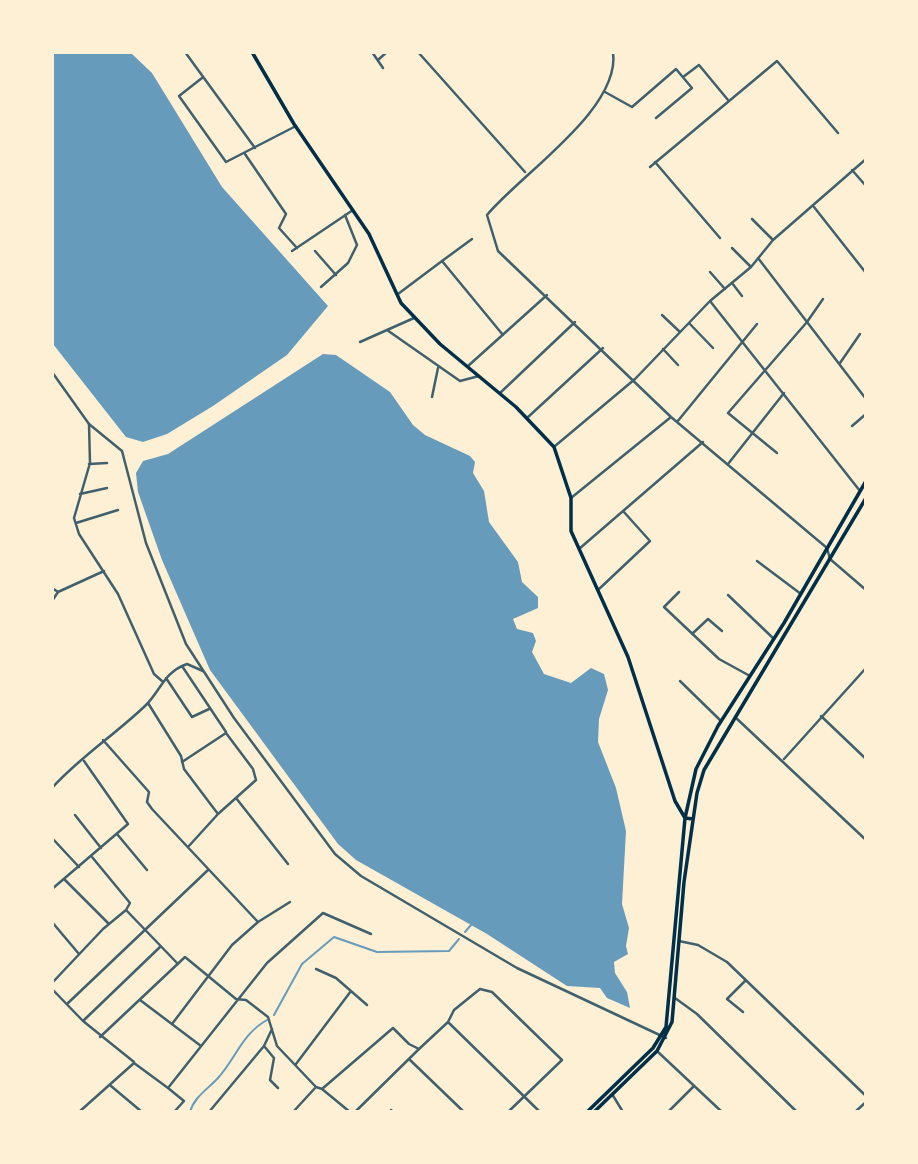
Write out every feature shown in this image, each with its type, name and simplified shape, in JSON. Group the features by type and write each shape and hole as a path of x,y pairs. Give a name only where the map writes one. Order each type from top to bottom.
{"main road":[{"path":"252,52 296,126 369,234 396,295 414,318 500,393 554,447 571,498 571,531 628,657 675,801 685,818"},
{"path":"587,1111 664,1037 669,1016 685,818 696,769 721,721 802,594 866,481"},
{"path":"594,1111 657,1051 664,1037 676,999 679,940 693,819 704,770 866,498"},
{"path":"685,818 693,819"}],"street":[{"path":"372,52 383,68"},
{"path":"379,59 387,52"},
{"path":"418,52 526,170 524,175"},
{"path":"613,52 615,65 606,92 576,130 524,175 487,215 498,251 603,348 671,417 827,548 831,559 866,590"},
{"path":"187,53 202,78 255,148"},
{"path":"650,167 777,61 838,133"},
{"path":"683,77 699,65 729,100"},
{"path":"606,92 632,107 676,69 692,88 656,118"},
{"path":"202,78 179,96 226,163 296,126"},
{"path":"244,153 286,214 279,228 297,248"},
{"path":"554,447 635,379 710,301 751,267 773,240 866,159"},
{"path":"655,162 720,237"},
{"path":"852,170 866,186"},
{"path":"813,206 866,273"},
{"path":"292,251 353,210"},
{"path":"321,287 348,262 356,245 345,215"},
{"path":"752,219 773,240"},
{"path":"396,295 472,239"},
{"path":"733,248 751,267"},
{"path":"315,251 336,275"},
{"path":"758,258 866,399"},
{"path":"442,261 503,335"},
{"path":"710,272 725,289"},
{"path":"732,283 742,296"},
{"path":"468,366 547,295"},
{"path":"777,453 728,413 764,368 807,322 823,299"},
{"path":"710,301 860,491"},
{"path":"662,315 680,332"},
{"path":"360,342 414,318"},
{"path":"500,393 575,322"},
{"path":"689,323 713,348"},
{"path":"677,422 757,324"},
{"path":"387,330 460,381 479,376"},
{"path":"839,365 860,334"},
{"path":"527,418 603,348"},
{"path":"663,349 678,365"},
{"path":"432,397 438,368"},
{"path":"52,372 89,424 122,452 146,543 186,644 234,718 335,854 361,876 517,968 664,1037"},
{"path":"728,464 784,393"},
{"path":"852,426 866,414"},
{"path":"571,498 671,417"},
{"path":"89,424 89,464 80,494 76,523 104,571 154,674 162,681"},
{"path":"579,549 703,442"},
{"path":"89,464 107,463"},
{"path":"80,494 107,488"},
{"path":"76,523 118,510"},
{"path":"597,591 650,541 623,511"},
{"path":"757,561 802,594"},
{"path":"52,601 58,592 104,571"},
{"path":"52,588 58,592"},
{"path":"679,592 663,606 719,659 750,676"},
{"path":"728,595 774,639"},
{"path":"692,634 708,619 722,631"},
{"path":"52,788 103,740 148,704 162,681 187,664 203,671"},
{"path":"182,666 257,778 218,814 188,848"},
{"path":"784,759 866,668"},
{"path":"860,674 866,680"},
{"path":"166,678 192,717 210,708"},
{"path":"680,681 721,721"},
{"path":"148,704 184,769 218,814"},
{"path":"735,716 784,759 866,840"},
{"path":"821,716 866,759"},
{"path":"182,762 227,734"},
{"path":"103,740 149,792 147,802 152,809 258,922"},
{"path":"53,888 128,824 83,761"},
{"path":"236,798 288,864"},
{"path":"75,815 101,848"},
{"path":"117,834 147,870"},
{"path":"52,838 79,867"},
{"path":"52,983 130,903 92,856"},
{"path":"67,1004 208,870"},
{"path":"64,879 109,924"},
{"path":"172,1024 232,945 258,922 290,902"},
{"path":"126,910 142,930 178,964"},
{"path":"168,1088 267,963 323,914 371,934"},
{"path":"52,922 79,954"},
{"path":"679,940 713,953 746,980 866,1096"},
{"path":"83,1021 160,947"},
{"path":"100,1037 185,957 209,978 268,1017 277,1046 316,1087 350,1111"},
{"path":"316,969 336,978 367,1004"},
{"path":"743,1012 727,999 746,980"},
{"path":"52,989 100,1037 184,1101 174,1111"},
{"path":"355,1111 449,1022 454,1010 480,989 492,992 562,1060 508,1111"},
{"path":"296,1064 351,991"},
{"path":"676,999 697,1014 797,1111"},
{"path":"140,1000 201,1046"},
{"path":"449,1022 540,1111"},
{"path":"322,1089 393,1028 409,1044 419,1049"},
{"path":"209,1111 264,1046 272,1029"},
{"path":"656,1044 657,1051 722,1111"},
{"path":"264,1046 274,1058 270,1080 278,1088"},
{"path":"409,1059 464,1111"},
{"path":"80,1111 134,1063"},
{"path":"111,1086 142,1111"},
{"path":"668,1111 695,1086"},
{"path":"293,1111 316,1087"},
{"path":"612,1094 623,1111"},
{"path":"855,1111 866,1102"}],"water":[{"path":"53,52 131,53 152,73 222,187 328,306 287,355 167,434 143,442 126,437 53,344"},
{"path":"323,354 336,355 390,392 413,425 425,435 470,456 475,462 473,473 484,491 489,522 518,562 522,582 538,597 538,608 513,619 517,629 533,633 536,641 532,652 544,674 571,683 591,668 604,674 608,690 599,719 598,742 616,788 626,831 622,904 629,928 626,946 628,954 614,962 615,973 627,992 630,1008 607,998 600,988 567,986 487,934 356,860 338,844 210,670 162,560 138,492 136,473 143,461 168,454"}],"waterway":[{"path":"465,932 471,925"},
{"path":"274,1015 302,964 334,937 377,952 449,951 459,939"},
{"path":"190,1112 245,1039 267,1020"}]}
